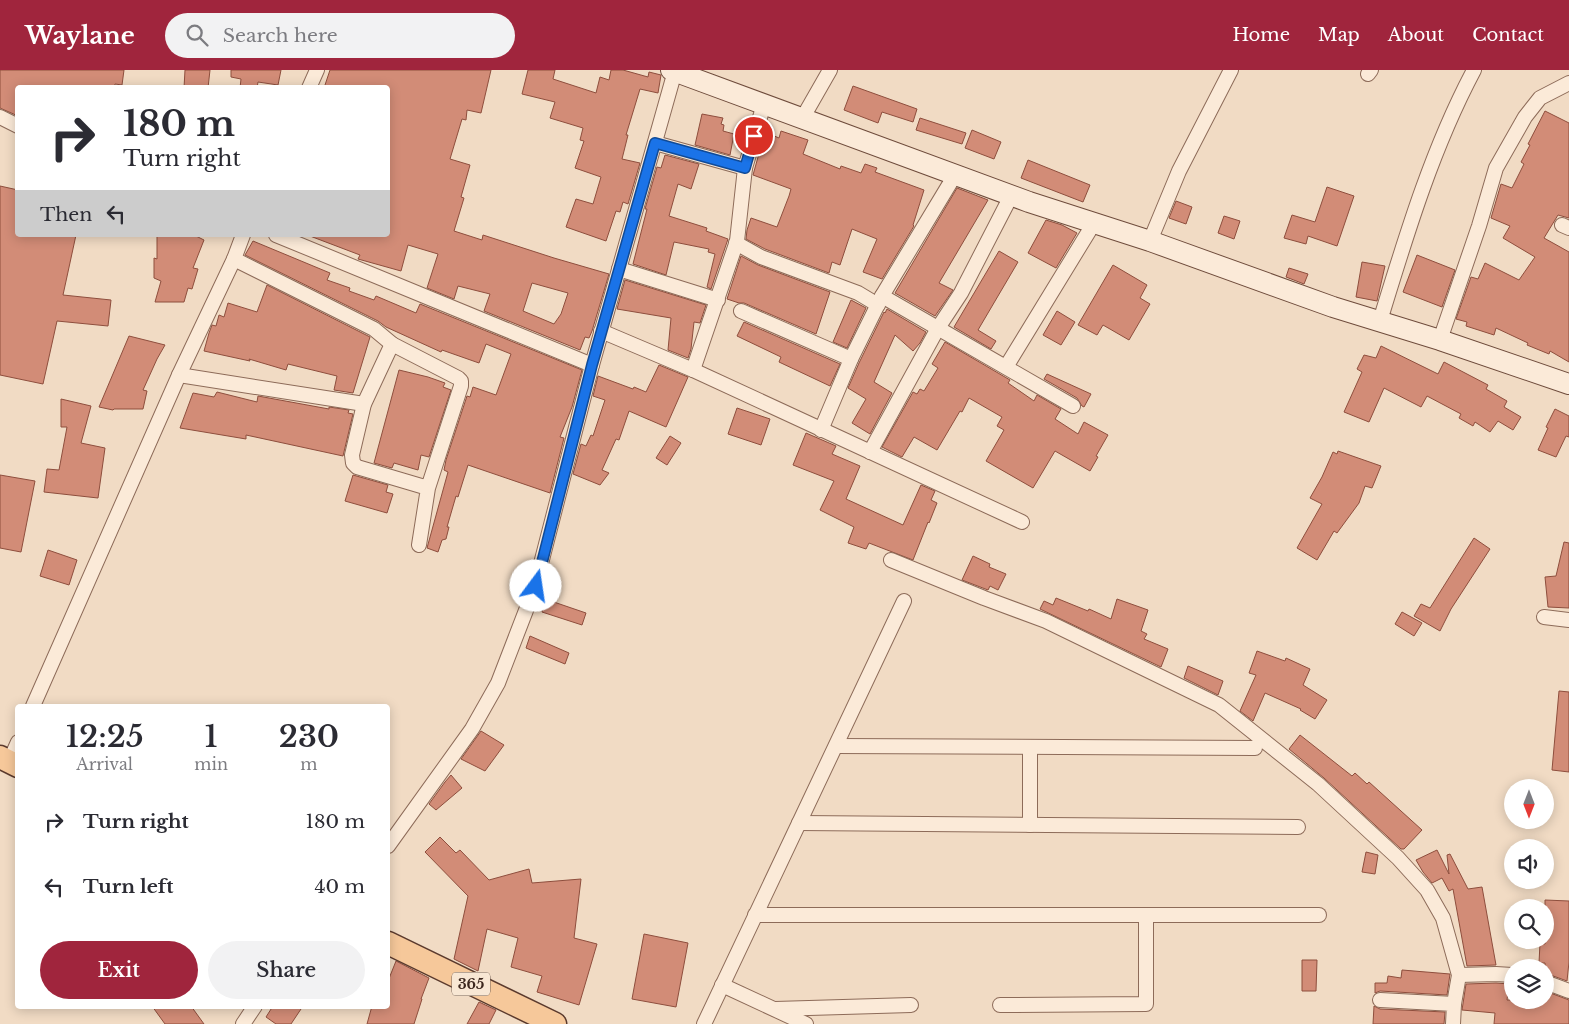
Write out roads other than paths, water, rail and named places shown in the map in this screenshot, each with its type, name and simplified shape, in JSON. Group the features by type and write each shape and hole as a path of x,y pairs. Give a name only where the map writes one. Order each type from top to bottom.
{"main road":[{"path":"673,71 1011,196 1150,242 1333,308 1440,340 1569,384"},
{"name":"365","path":"390,944 555,1024"}],"street":[{"path":"310,85 317,70"},
{"path":"802,119 830,70"},
{"path":"1150,242 1179,171 1231,70"},
{"path":"1380,321 1433,160 1461,94 1474,70"},
{"path":"390,843 472,729 498,682 536,586 592,365 655,143 673,71"},
{"path":"1440,340 1476,235 1496,168 1525,117 1540,98 1569,83"},
{"path":"693,370 736,243 745,168 764,104"},
{"path":"0,118 15,125"},
{"path":"655,143 745,168"},
{"path":"821,430 851,359 880,300 955,175"},
{"path":"870,452 938,328 961,293 1011,196"},
{"path":"1006,367 1094,223"},
{"path":"34,704 179,375 234,259 242,237"},
{"path":"281,237 592,365"},
{"path":"736,243 761,257 858,294 880,300 938,328 1073,406"},
{"path":"234,259 374,329 392,344 461,381 428,488 420,545"},
{"path":"619,269 718,300"},
{"path":"741,311 851,359"},
{"path":"602,331 693,370 1022,522"},
{"path":"392,344 364,404 352,455 353,463 357,467 428,488"},
{"path":"179,375 364,404"},
{"path":"891,560 1046,621 1219,705 1318,784 1398,858 1427,890 1443,918 1459,975 1453,1024"},
{"path":"704,1024 904,601"},
{"path":"1544,616 1569,620"},
{"path":"836,746 1255,748"},
{"path":"1030,747 1030,825"},
{"path":"799,824 1298,827"},
{"path":"755,915 1319,914"},
{"path":"1000,1004 1146,1004 1146,915"},
{"path":"1459,975 1504,974"},
{"path":"722,985 806,1024"},
{"path":"1554,985 1569,991"},
{"path":"1380,1000 1454,1004"},
{"path":"775,1010 911,1004"},
{"path":"243,1024 253,1009"}]}
